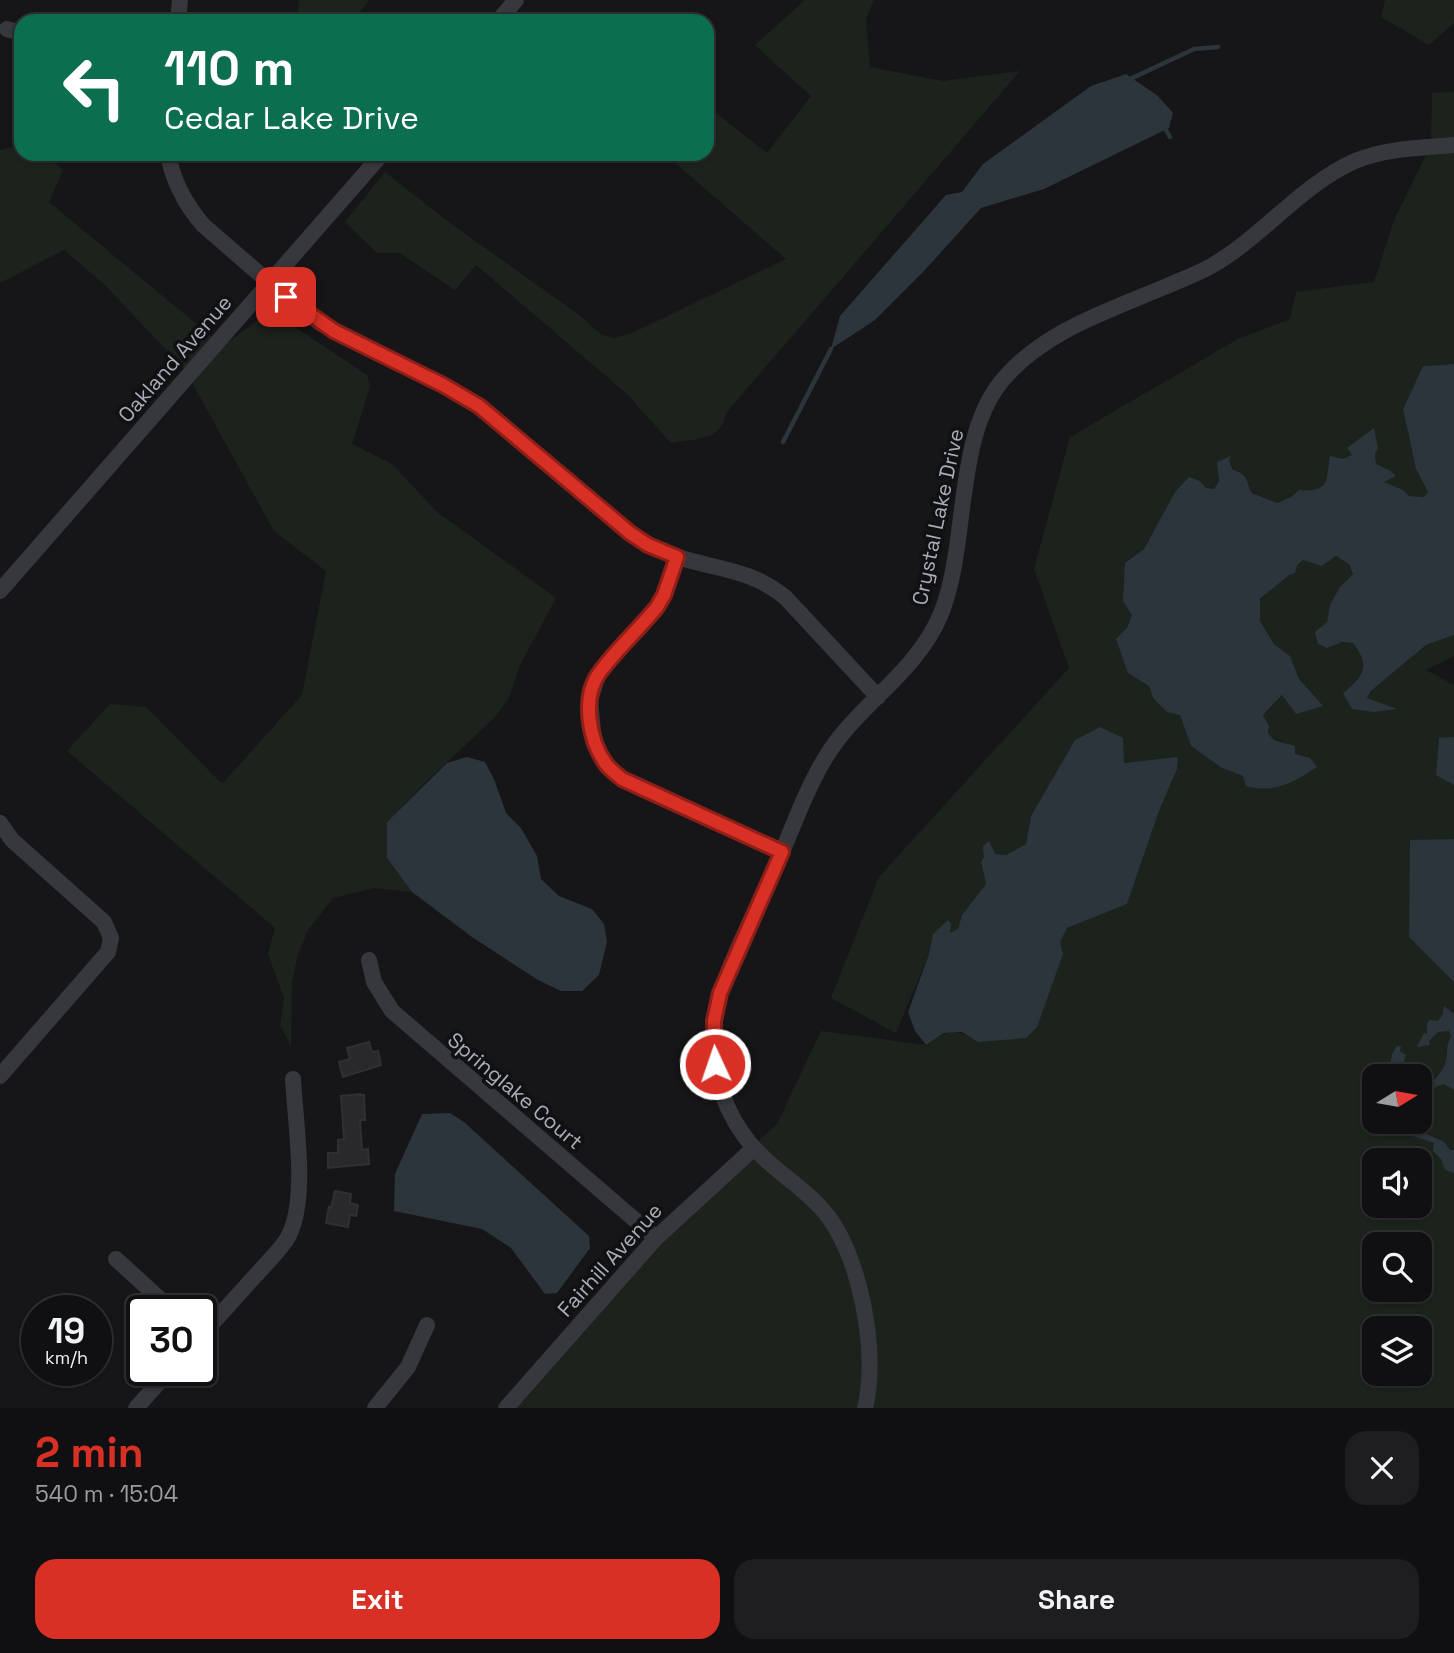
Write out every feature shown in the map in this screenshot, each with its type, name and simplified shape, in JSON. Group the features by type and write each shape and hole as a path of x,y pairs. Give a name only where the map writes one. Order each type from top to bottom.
{"street":[{"path":"504,14 516,0"},
{"name":"Crystal Lake Drive","path":"865,1408 870,1387 871,1354 856,1275 849,1253 839,1231 824,1211 754,1148 735,1121 722,1093 714,1056 714,1021 728,974 830,752 846,730 920,653 942,610 952,573 975,437 986,407 1000,383 1036,349 1088,320 1209,268 1242,246 1317,183 1352,163 1385,152 1454,145"},
{"path":"170,161 176,182 203,225 320,323 479,406 630,533 648,545 677,557 747,575 767,583 785,597 878,697"},
{"name":"Oakland Avenue","path":"0,591 376,161"},
{"path":"677,557 657,607 598,674 590,701 594,740 606,766 622,779 782,852"},
{"path":"0,823 22,849 104,922 111,938 108,951 0,1076"},
{"name":"Springlake Court","path":"369,960 374,982 391,1011 656,1238"},
{"path":"217,1318 288,1237 295,1217 299,1184 293,1079"},
{"name":"Fairhill Avenue","path":"506,1408 656,1238 754,1148"},
{"path":"116,1259 155,1295"},
{"path":"375,1408 408,1367 427,1325"},
{"path":"136,1408 156,1386"}],"shaded area":[{"path":"299,0 369,0 358,14 298,14"},
{"path":"805,0 874,0 866,19 870,67 943,81 1020,71 726,413 719,429 713,434 671,443 627,394 476,265 455,290 400,253 377,253 345,222 385,172 446,220 578,314 602,335 614,338 630,334 786,259 673,161 714,161 714,111 767,153 811,96 755,45"},
{"path":"1385,0 1454,0 1454,23 1429,45 1381,17"},
{"path":"1126,74 1158,96 1173,113 1169,128 1044,189 981,208 875,320 831,349 840,316 946,195 962,192 983,164 1091,86"},
{"path":"1454,92 1454,364 1423,366 1403,409 1416,469 1428,492 1424,497 1409,496 1386,484 1383,482 1396,476 1376,464 1375,454 1347,448 1352,455 1328,468 1326,481 1321,488 1299,490 1277,503 1252,491 1229,461 1218,462 1219,481 1214,489 1205,488 1200,481 1175,492 1144,549 1125,563 1125,580 1132,615 1127,628 1128,673 1149,686 1153,698 1180,715 1191,746 1222,768 1243,776 1295,754 1282,741 1274,740 1268,733 1269,726 1263,715 1299,679 1290,656 1274,644 1260,621 1260,600 1304,560 1322,566 1336,556 1349,564 1353,574 1333,598 1327,625 1327,647 1342,642 1353,643 1363,665 1359,676 1343,693 1395,708 1366,699 1371,691 1426,645 1454,635 1454,656 1426,670 1454,685 1454,737 1439,739 1436,774 1454,785 1454,839 1410,841 1409,937 1454,982 1454,1408 499,1408 630,1259 777,1124 821,1031 926,1045 940,1036 957,1032 979,1042 1060,942 1067,928 1127,904 1159,811 1177,769 1178,758 1124,763 1100,727 1075,740 1031,816 1026,844 1006,855 984,857 981,862 986,884 962,915 958,929 952,934 933,934 929,954 896,1033 831,998 879,877 1069,668 1034,569 1070,437 1238,339 1290,319 1296,292 1374,282 1394,220 1431,145 1432,93"},
{"path":"14,147 14,161 52,161 63,170 49,202 223,346 266,314 277,315 367,375 370,387 352,444 392,464 437,512 556,598 520,665 509,698 494,718 387,822 387,858 412,892 374,888 333,898 308,930 298,954 292,982 291,1046 280,1025 284,998 268,954 275,928 67,751 110,704 146,707 222,784 302,695 326,571 274,531 185,370 105,285 64,250 0,283 0,150"},
{"path":"1454,364 1454,635 1426,645 1371,691 1367,698 1397,709 1374,712 1352,709 1343,693 1362,671 1359,651 1353,643 1342,642 1327,648 1318,644 1315,632 1327,622 1330,605 1339,588 1353,574 1349,564 1336,556 1322,566 1303,560 1295,573 1260,599 1260,621 1274,644 1290,656 1299,679 1323,706 1296,714 1282,695 1263,715 1269,726 1268,733 1274,740 1295,746 1295,754 1310,758 1317,767 1283,785 1266,789 1246,786 1243,776 1222,768 1191,746 1180,715 1167,712 1153,698 1149,686 1128,673 1116,639 1127,628 1132,615 1123,601 1125,563 1144,549 1175,492 1189,477 1200,481 1206,488 1214,489 1219,481 1217,462 1231,456 1229,461 1233,470 1244,476 1252,493 1277,503 1299,490 1321,487 1327,478 1330,456 1343,459 1352,455 1347,448 1374,428 1378,448 1375,454 1376,464 1396,476 1384,482 1403,490 1409,496 1424,497 1428,492 1416,469 1403,409 1423,366"},
{"path":"1100,727 1123,738 1124,763 1178,757 1177,769 1159,811 1127,904 1067,928 1060,942 1063,954 1037,1027 1026,1038 978,1042 962,1032 944,1033 926,1045 915,1031 908,1012 929,954 933,934 948,920 951,924 950,933 958,929 962,915 986,884 981,862 984,857 983,846 989,841 995,854 1006,855 1026,844 1031,816 1075,740"},
{"path":"1454,737 1454,785 1436,775 1439,738"},
{"path":"467,757 485,762 506,813 521,828 537,856 541,879 559,896 592,909 604,924 607,942 599,975 582,991 561,991 538,980 472,937 412,892 387,858 387,822 447,763"},
{"path":"1454,839 1454,982 1409,937 1410,840"},
{"path":"1444,1006 1454,1014 1454,1090 1443,1084 1432,1089 1432,1083 1445,1064 1451,1036 1449,1031 1438,1032 1429,1041 1430,1045 1417,1047 1424,1033 1427,1034 1427,1023 1430,1020 1438,1021"},
{"path":"1397,1046 1401,1046 1400,1051 1406,1055 1403,1064 1390,1064"},
{"path":"450,1113 464,1122 589,1236 590,1248 557,1293 545,1294 511,1248 482,1229 394,1211 395,1174 422,1114"},
{"path":"1427,1134 1454,1150 1454,1173 1445,1170 1441,1159 1433,1151 1434,1143 1413,1136"}],"building":[{"path":"369,1042 372,1052 378,1051 381,1065 343,1077 339,1062 350,1059 347,1048"},
{"path":"364,1095 365,1120 360,1120 362,1150 368,1149 369,1164 328,1168 328,1153 338,1153 338,1140 344,1139 341,1096"},
{"path":"335,1191 351,1194 350,1203 358,1205 356,1216 350,1215 348,1227 326,1223"}],"waterway":[{"path":"1128,80 1194,49 1218,47"},
{"path":"1166,130 1170,137"},
{"path":"783,442 831,349"}],"route":[{"path":"286,297 334,331 443,385 479,406 630,533 648,545 677,557 657,607 598,674 590,701 590,722 594,740 606,766 622,779 782,852 720,993 713,1032 715,1064"}]}
